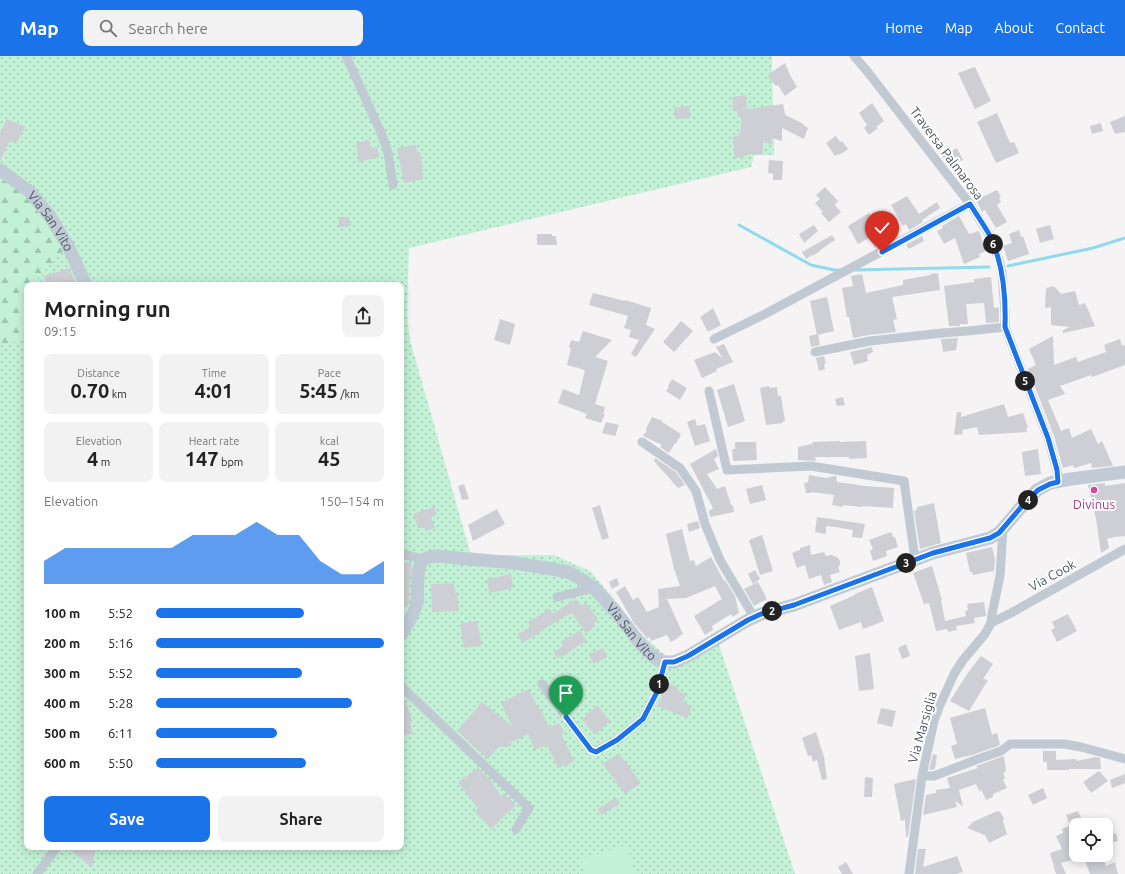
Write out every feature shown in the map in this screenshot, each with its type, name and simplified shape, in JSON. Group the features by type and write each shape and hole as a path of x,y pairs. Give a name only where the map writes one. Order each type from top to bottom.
{"street":[{"path":"346,56 382,135 388,153 393,185"},
{"name":"Traversa Palmarosa","path":"854,56 867,70 970,204 990,236 1002,272 1005,327 1048,438 1057,470 1058,482"},
{"name":"Via San Vito","path":"0,170 30,192 49,215 67,244 83,281"},
{"path":"714,339 765,314 970,204"},
{"path":"815,352 870,341 942,333 989,330 1005,327"},
{"path":"709,391 727,470 811,466 904,481 916,560"},
{"path":"642,442 680,468 696,491 705,524 720,560 754,617"},
{"name":"Via San Vito","path":"424,559 434,556 515,563 568,572 594,588 616,612 649,653 658,660 674,662 688,656 761,614 794,605 933,553 990,538 1003,529 1038,490 1050,484 1125,472"},
{"name":"Via Marsiglia","path":"909,874 922,776 934,721 947,687 954,674 978,641 985,634 991,623 1000,576 1003,529"},
{"name":"Via Cook","path":"991,623 1125,550"},
{"path":"404,555 424,559 420,564 418,576 418,602 414,613 404,629"},
{"path":"558,597 594,588"},
{"path":"542,684 591,750 596,752 617,740 643,719 657,692 665,662"},
{"path":"404,689 530,808 516,829"},
{"path":"922,776 934,776 1001,751 1010,744 1065,744 1125,759"},
{"path":"37,874 55,850"}],"green space":[{"path":"0,56 772,56 774,155 754,155 751,167 409,248 407,315 410,340 470,552 493,555 554,555 590,571 619,605 637,630 669,659 718,642 795,874 0,874"},
{"path":"0,177 27,196 45,219 63,251 35,282 24,282 24,294 20,299 24,301 24,339 0,346"},
{"path":"627,845 635,874 585,874 581,859"}],"building":[{"path":"785,63 797,87 785,96 778,85 776,86 768,77 770,75 769,74"},
{"path":"975,67 991,101 975,109 958,73"},
{"path":"746,95 748,109 783,104 785,115 800,122 808,128 804,139 782,128 782,141 771,138 772,144 763,142 763,155 745,154 744,157 735,158 733,137 740,134 742,117 738,117 737,111 733,111 732,97"},
{"path":"872,103 884,121 869,135 864,128 867,125 859,113"},
{"path":"689,106 690,118 675,119 674,108"},
{"path":"997,113 1010,143 1014,142 1019,153 996,163 977,122"},
{"path":"1125,116 1125,132 1115,134 1110,122"},
{"path":"7,119 25,127 16,144 10,141 0,161 0,133"},
{"path":"1101,123 1103,131 1092,134 1090,126"},
{"path":"836,136 848,149 835,156 826,143"},
{"path":"369,140 371,148 377,147 379,157 359,162 356,143"},
{"path":"416,145 417,152 420,152 423,171 421,172 423,179 404,183 397,148"},
{"path":"957,148 963,160 948,166 942,155"},
{"path":"769,160 783,161 782,180 773,180 773,174 768,173"},
{"path":"825,187 838,201 835,205 841,212 829,222 815,203 820,199 816,195"},
{"path":"997,190 1001,197 999,198 1001,202 997,205 1007,222 996,228 985,210 982,212 976,200"},
{"path":"907,196 919,214 937,202 940,208 922,220 923,222 909,230 906,224 903,226 891,205"},
{"path":"869,213 871,216 877,213 888,233 881,238 884,243 875,248 869,238 858,244 848,226"},
{"path":"959,216 969,234 979,231 986,251 979,254 980,257 964,264 955,238 944,244 937,231 943,228 942,226"},
{"path":"339,217 349,217 350,226 339,227"},
{"path":"814,225 818,231 804,243 799,234"},
{"path":"1050,225 1054,239 1040,243 1036,229"},
{"path":"1019,230 1021,237 1023,236 1029,254 1008,261 1003,246 1012,243 1009,234"},
{"path":"537,234 552,234 552,236 556,236 557,245 537,245"},
{"path":"832,235 835,240 819,252 806,259 802,252"},
{"path":"922,236 924,241 909,249 906,245"},
{"path":"69,268 75,281 46,282 44,276"},
{"path":"938,273 940,290 892,297 897,319 893,320 896,332 853,338 849,317 847,317 842,288 853,286 851,276 862,274 866,293 903,285 903,280"},
{"path":"991,277 994,308 999,307 999,322 986,323 984,303 966,304 968,324 949,326 944,286 974,282 974,279"},
{"path":"1054,286 1061,294 1075,291 1079,305 1085,303 1095,326 1063,333 1062,331 1069,327 1051,325 1051,307 1045,308 1046,288"},
{"path":"593,293 625,300 651,308 646,325 655,329 636,357 631,354 639,340 629,337 631,330 624,328 628,316 589,305"},
{"path":"827,297 834,331 817,335 810,301"},
{"path":"713,308 721,325 708,332 700,317"},
{"path":"500,319 515,324 510,345 494,340"},
{"path":"681,321 693,331 674,352 663,342"},
{"path":"583,331 612,340 595,357 608,361 595,404 605,407 603,414 605,414 601,423 585,418 587,414 558,403 563,389 579,395 585,370 567,365 571,348 569,347 571,340 579,342"},
{"path":"818,334 820,345 811,347 809,336"},
{"path":"1053,336 1054,365 1076,357 1078,362 1106,352 1104,345 1120,339 1122,346 1125,345 1125,365 1092,377 1091,375 1060,386 1065,394 1048,400 1061,431 1069,428 1072,438 1091,429 1098,444 1102,441 1113,466 1092,468 1091,463 1074,468 1073,465 1063,468 1054,436 1028,369 1036,365 1029,349"},
{"path":"958,338 956,350 943,352 941,339"},
{"path":"724,344 733,362 716,369 717,371 702,378 694,360 715,352 723,359 716,347"},
{"path":"872,347 873,352 867,355 868,361 854,365 850,352"},
{"path":"824,356 826,363 824,364 825,369 819,371 816,358"},
{"path":"672,379 687,388 680,400 666,391"},
{"path":"734,384 745,421 728,427 717,390"},
{"path":"769,386 770,388 777,387 778,396 781,396 785,421 783,421 783,423 766,425 760,388"},
{"path":"843,397 845,405 837,406 835,399"},
{"path":"1004,404 1008,417 1023,413 1028,428 1026,428 1027,432 979,435 977,427 962,430 963,434 954,435 957,412 961,412 961,417"},
{"path":"652,417 662,421 681,434 669,453 660,447 662,445 643,436"},
{"path":"695,419 697,426 705,424 710,441 695,446 687,422"},
{"path":"606,422 619,425 615,436 602,433"},
{"path":"866,441 867,458 849,459 849,457 815,457 816,461 798,460 798,447 812,444 813,442"},
{"path":"735,442 756,442 757,460 733,461 732,449 735,449"},
{"path":"716,449 718,456 714,459 719,469 707,474 717,489 725,486 731,505 733,505 734,512 710,517 709,511 713,508 690,464"},
{"path":"1038,449 1041,474 1025,476 1022,452"},
{"path":"655,458 676,472 685,485 678,488 654,461"},
{"path":"809,475 826,478 836,476 837,482 894,488 893,508 843,505 843,507 832,505 834,495 811,492 806,493 804,483 808,482"},
{"path":"1105,483 1105,486 1125,483 1125,536 1107,539 1109,548 1101,553 1096,519 1088,485"},
{"path":"464,484 469,499 462,500 458,486"},
{"path":"762,485 766,500 750,504 746,489"},
{"path":"934,503 941,543 920,549 914,511 917,510 917,507"},
{"path":"600,505 609,538 602,540 592,508"},
{"path":"434,507 437,515 431,517 435,528 425,531 425,528 418,528 413,514"},
{"path":"497,509 505,524 473,541 468,525"},
{"path":"817,517 865,524 862,538 852,537 853,530 835,527 826,526 826,534 815,532"},
{"path":"698,521 700,528 689,532 687,524"},
{"path":"682,529 690,561 694,560 696,566 711,557 724,581 725,580 735,596 739,613 732,617 731,614 712,626 713,630 705,635 694,616 722,599 715,586 686,598 667,599 683,634 671,642 667,635 651,641 649,637 647,638 634,623 616,592 625,586 633,600 638,597 647,612 659,607 658,589 680,586 674,569 666,534"},
{"path":"891,532 894,538 895,537 898,547 886,551 887,556 873,561 870,551 873,549 869,540"},
{"path":"762,535 773,571 760,575 749,540"},
{"path":"810,545 811,555 824,552 826,556 831,555 837,557 840,561 838,568 840,572 830,575 832,582 824,585 821,575 809,579 805,565 797,568 792,553 800,550 800,548"},
{"path":"992,547 995,560 994,571 973,575 972,572 970,572 966,553"},
{"path":"404,562 412,563 408,606 404,607"},
{"path":"932,566 942,600 945,621 966,616 965,611 968,610 967,604 984,602 986,616 974,618 975,623 956,626 957,630 948,632 947,629 936,631 929,603 924,604 913,573"},
{"path":"755,570 760,579 753,584 748,574"},
{"path":"511,574 513,588 489,593 487,579"},
{"path":"617,578 619,585 612,589 609,582"},
{"path":"758,582 767,599 754,606 744,589"},
{"path":"454,583 455,593 457,592 459,611 432,612 431,584"},
{"path":"872,587 884,621 863,629 861,622 839,630 830,606"},
{"path":"576,599 581,606 586,603 598,619 594,623 595,626 586,633 572,613 522,643 518,634 530,627 528,622 549,609 553,613"},
{"path":"1068,614 1077,631 1057,642 1051,630 1055,628 1052,622"},
{"path":"477,621 482,645 464,648 460,624"},
{"path":"580,630 586,641 557,658 554,652 563,646 561,642"},
{"path":"906,644 910,656 902,659 898,648"},
{"path":"603,648 607,657 593,664 589,654"},
{"path":"870,653 874,689 859,691 855,656"},
{"path":"981,656 993,664 983,679 988,680 969,711 950,701 967,674"},
{"path":"666,682 677,687 679,692 686,695 683,702 692,706 687,718 657,706 663,694"},
{"path":"528,689 539,709 540,708 549,728 559,723 565,733 561,734 574,761 558,768 547,744 535,750 528,734 510,743 512,746 499,747 488,759 457,731 482,702 512,726 501,703"},
{"path":"404,698 413,722 410,723 413,733 404,736"},
{"path":"597,705 610,721 595,735 582,720"},
{"path":"881,708 896,711 892,727 877,723"},
{"path":"985,708 992,735 997,733 1000,744 972,755 955,759 951,746 957,744 950,718"},
{"path":"816,732 824,757 827,779 822,780 817,760 813,762 811,755 808,756 802,738"},
{"path":"1043,751 1056,751 1056,760 1076,759 1076,761 1096,757 1100,758 1101,769 1047,770 1047,762 1043,762"},
{"path":"619,753 641,783 625,794 603,764"},
{"path":"933,754 937,755 935,769 929,770"},
{"path":"1004,756 1006,771 1003,773 1005,778 1003,780 1007,788 993,794 993,797 986,800 981,789 980,792 976,784 959,790 963,806 955,801 957,807 923,815 926,795 936,793 936,790 950,788 947,778 978,768 976,766"},
{"path":"478,768 490,779 501,796 504,793 516,805 491,829 475,812 478,809 458,782"},
{"path":"1099,771 1108,781 1091,793 1083,782"},
{"path":"1125,774 1125,783 1112,788 1110,780"},
{"path":"865,777 873,778 872,797 864,797"},
{"path":"916,779 908,837 906,837 905,820 901,821 894,784"},
{"path":"1043,788 1047,798 1033,805 1028,795"},
{"path":"616,798 620,804 601,815 598,809"},
{"path":"997,811 1000,812 1004,818 1003,821 1007,834 989,843 985,835 967,828 973,822"},
{"path":"1078,811 1081,818 1069,818 1069,822 1066,815"},
{"path":"1069,826 1069,861 1061,863 1066,874 1056,874 1050,853 1062,849 1056,836 1063,833 1062,829"},
{"path":"1116,833 1118,841 1113,842 1113,834"},
{"path":"918,849 926,849 923,867 957,856 963,872 956,874 915,874"},
{"path":"71,850 95,850 92,868"},
{"path":"846,862 853,874 842,874 838,867"},
{"path":"1086,862 1105,862 1106,866 1115,862 1118,874 1090,874"}],"waterway":[{"path":"739,225 811,265 840,270"},
{"path":"1008,266 1093,248 1125,238"},
{"path":"854,270 989,267"}],"place":[{"name":"Divinus","path":"1094,490"}],"route":[{"path":"566,717 591,750 596,752 617,740 643,719 657,692 665,662 674,662 688,656 748,620 761,614 794,605 933,553 990,538 999,533 1038,490 1058,482 1057,470 1048,438 1005,327 1002,272 990,236 970,204 882,252"}]}
